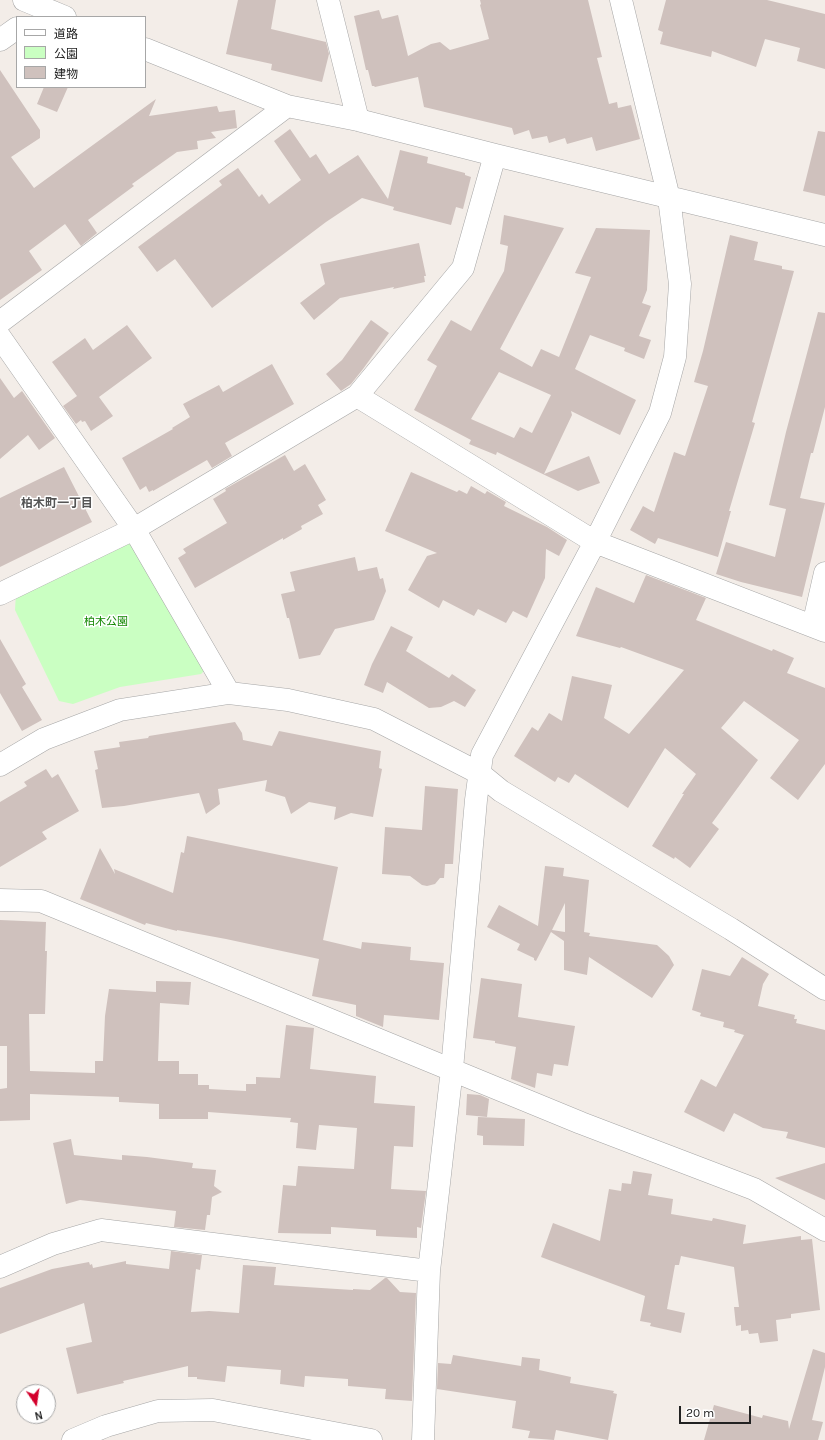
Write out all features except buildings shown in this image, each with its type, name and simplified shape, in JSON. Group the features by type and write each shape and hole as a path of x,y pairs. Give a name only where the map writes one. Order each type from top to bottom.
{"street":[{"path":"328,0 358,120"},
{"path":"423,1440 429,1271 452,1069 479,773 482,755 595,542 660,413 675,357 680,284 669,198 621,0"},
{"path":"37,6 62,16"},
{"path":"0,40 16,29"},
{"path":"146,49 288,106 358,120 669,198 825,235"},
{"path":"0,322 288,106"},
{"path":"0,594 134,529 357,396 463,268 495,155"},
{"path":"0,337 134,529 229,693"},
{"path":"357,396 595,542 819,629 825,573"},
{"path":"0,765 44,739 120,710 229,693 288,700 374,719 479,773 501,791 731,929 825,989"},
{"path":"0,900 41,901 581,1123 754,1189 825,1230"},
{"path":"0,1267 53,1244 101,1230 429,1271"},
{"path":"73,1440 106,1426 158,1411 213,1410 371,1440"}],"green space":[{"name":"柏木公園","path":"123,541 138,547 209,666 201,674 120,687 73,704 59,701 15,610 16,593"}],"district":[{"name":"柏木町一丁目","path":"57,504"}]}
